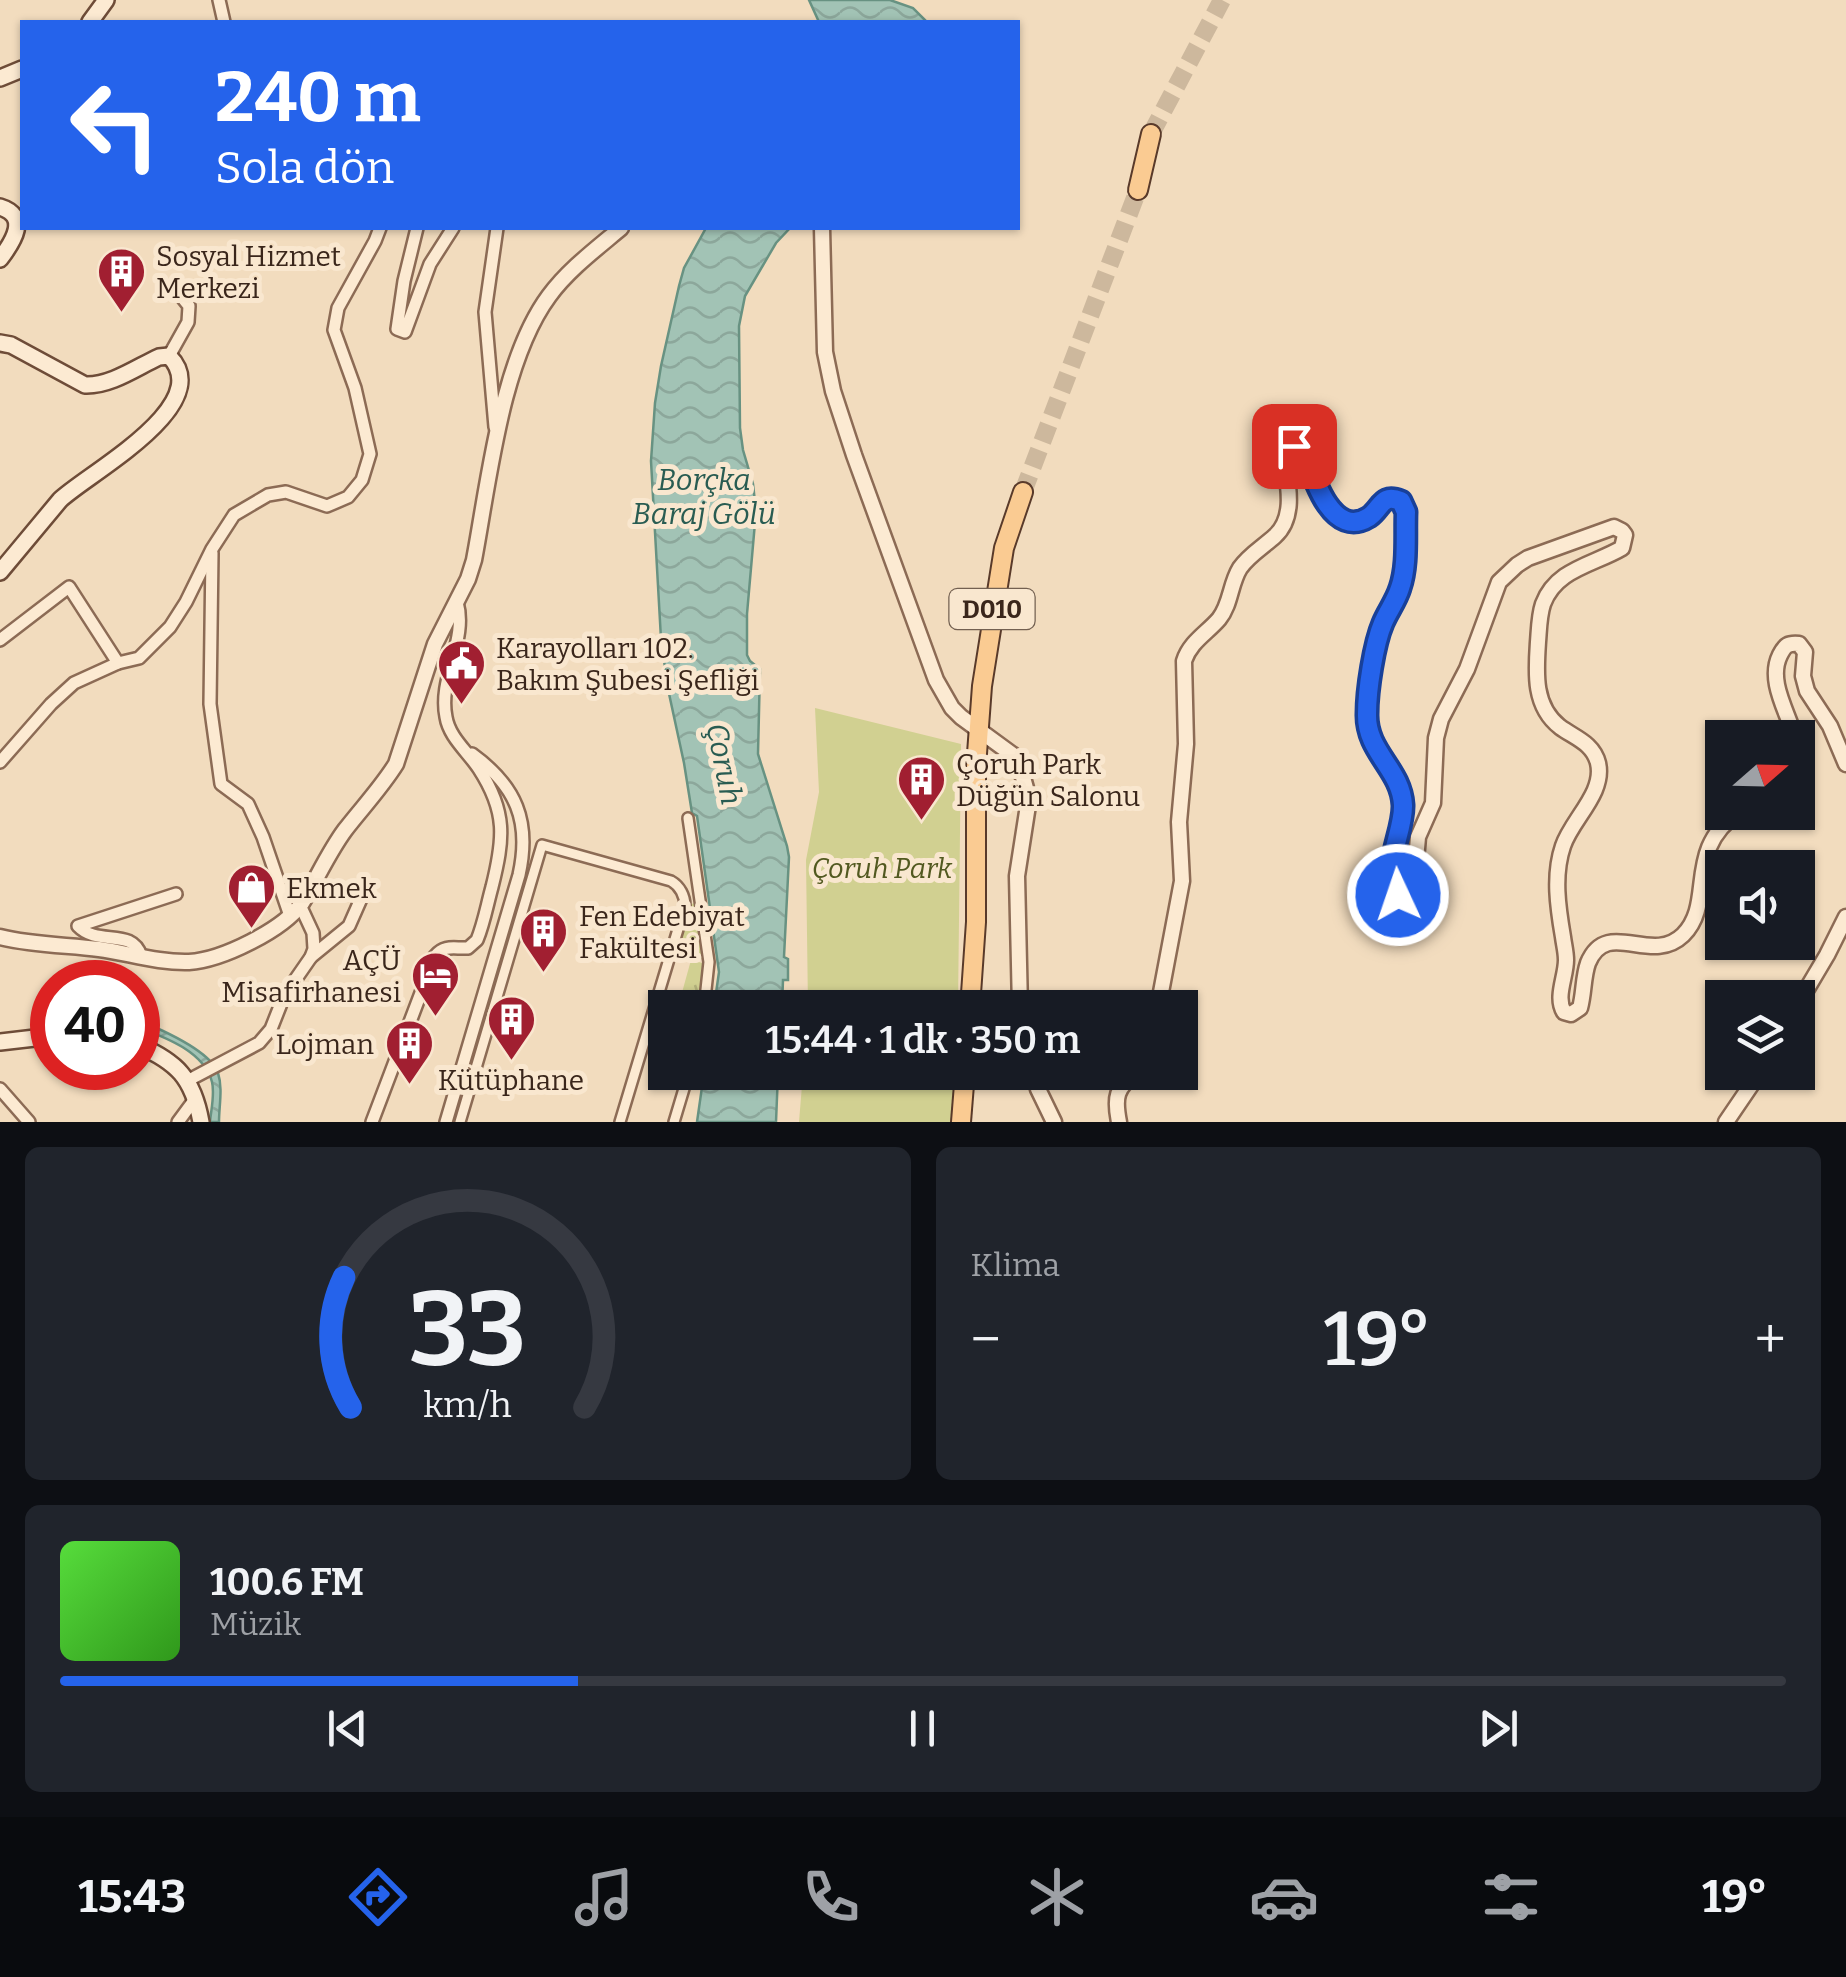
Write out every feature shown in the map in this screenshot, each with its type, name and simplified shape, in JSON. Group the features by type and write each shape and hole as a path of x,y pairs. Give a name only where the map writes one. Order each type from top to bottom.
{"main road":[{"path":"1138,190 1151,134"},
{"path":"0,207 8,208 19,218 14,236 0,259"},
{"path":"0,343 12,345 85,385 106,382 169,356 177,364 180,381 168,408 130,449 60,500 0,572"},
{"name":"D010","path":"971,990 976,922 975,799 986,647 1002,558 1022,492"},
{"path":"0,1042 30,1039"},
{"path":"160,1055 170,1060 188,1081 200,1122"},
{"path":"961,1122 964,1090"}],"street":[{"path":"0,762 50,704 74,683 139,658 170,627 234,516 268,495 286,492 328,506 348,496 362,480 370,454 354,388 334,330 338,308 379,230"},
{"path":"417,230 404,281 398,329 405,332 430,264 452,230"},
{"path":"496,438 486,312 498,230"},
{"path":"0,937 178,962 201,961 263,935 295,910 345,830 396,764 434,644 474,560 496,438 515,368 541,308 566,276 619,230"},
{"path":"822,235 825,352 839,411 936,680 952,708 1013,756 1029,800 1017,876 1020,990"},
{"path":"169,356 188,322 189,306 172,286"},
{"path":"1162,990 1182,881 1179,822 1186,744 1184,661 1187,651 1226,609 1242,566 1285,524 1289,503 1284,454 1290,447 1302,449 1317,489 1342,518 1364,520 1392,498 1401,501 1406,512 1402,583 1381,627 1366,713 1370,737 1401,791 1402,814 1392,881 1398,895 1407,896 1412,889 1416,843 1433,804 1436,738 1441,719 1468,670 1498,582 1528,558 1614,527 1624,536 1622,548 1559,579 1544,600 1541,612 1536,681 1539,695 1552,720 1588,746 1599,771 1594,791 1570,828 1559,858 1558,894 1566,961 1559,1002 1564,1012 1571,1014 1580,1008 1587,966 1598,950 1616,942 1662,947 1682,936 1694,918 1708,846 1719,830"},
{"path":"188,1081 266,1037 284,996 314,949 314,933 295,910 248,804 220,784 210,704 212,549"},
{"path":"0,640 69,588 118,664"},
{"path":"372,1122 435,956 450,947 472,946 480,935 499,857 502,834 496,801 488,782 448,724 444,705 460,623 457,602"},
{"path":"1789,720 1775,676 1777,660 1784,647 1792,643 1806,652 1803,676 1808,692 1830,726 1846,764"},
{"path":"446,1122 522,855 518,813 510,790 498,775 464,749"},
{"path":"688,818 709,962 706,990"},
{"path":"460,1122 542,846 671,881 685,901 620,1122"},
{"path":"311,957 349,926 364,892"},
{"path":"141,956 130,941 90,936 78,926 176,894"},
{"path":"1813,980 1846,917"},
{"path":"0,1089 29,1122"},
{"path":"674,1122 684,1090"},
{"path":"1038,1090 1054,1122"},
{"path":"1118,1122 1119,1090"},
{"path":"1726,1122 1748,1090"},
{"path":"178,1122 195,1099"}],"green space":[{"name":"Çoruh Park","path":"815,708 961,744 958,990 808,990 806,860 819,792"},
{"path":"697,902 705,960 676,950 689,905"},
{"path":"691,960 706,964 702,990 683,990"},
{"path":"802,1090 956,1090 951,1122 799,1122"}],"water":[{"path":"809,0 890,0 913,8 925,20 818,20"},
{"name":"Borçka Baraj Gölü","path":"705,230 788,230 776,243 745,296 739,326 740,428 756,511 747,655 760,669 758,754 789,857 784,957 788,959 788,980 783,980 783,990 716,990 719,972 697,816 692,813 668,689 661,639 651,461 655,403 684,268"},
{"path":"160,1030 213,1064 220,1085 219,1122 210,1122 213,1087 208,1071 182,1047 160,1036"},
{"path":"702,1090 777,1090 776,1122 697,1122"}],"tunnel":[{"path":"1151,134 1222,0"},
{"path":"1023,492 1138,190"}],"place":[{"name":"Sosyal Hizmet Merkezi","path":"121,314"},
{"name":"Karayolları 102. Bakım Şubesi Şefliği","path":"461,706"},
{"name":"Çoruh Park Düğün Salonu","path":"921,822"},
{"name":"Ekmek","path":"251,930"},
{"name":"Fen Edebiyat Fakültesi","path":"544,974"},
{"name":"AÇÜ Misafirhanesi","path":"436,1018"},
{"name":"Kütüphane","path":"511,1062"},
{"name":"Lojman","path":"409,1086"}],"route":[{"path":"1294,446 1305,453 1325,502 1342,518 1364,520 1388,498 1401,501 1406,512 1402,583 1381,627 1366,713 1374,748 1401,791 1402,814 1392,881 1398,895"}],"water label":[{"name":"Çoruh","path":"724,764"}]}
